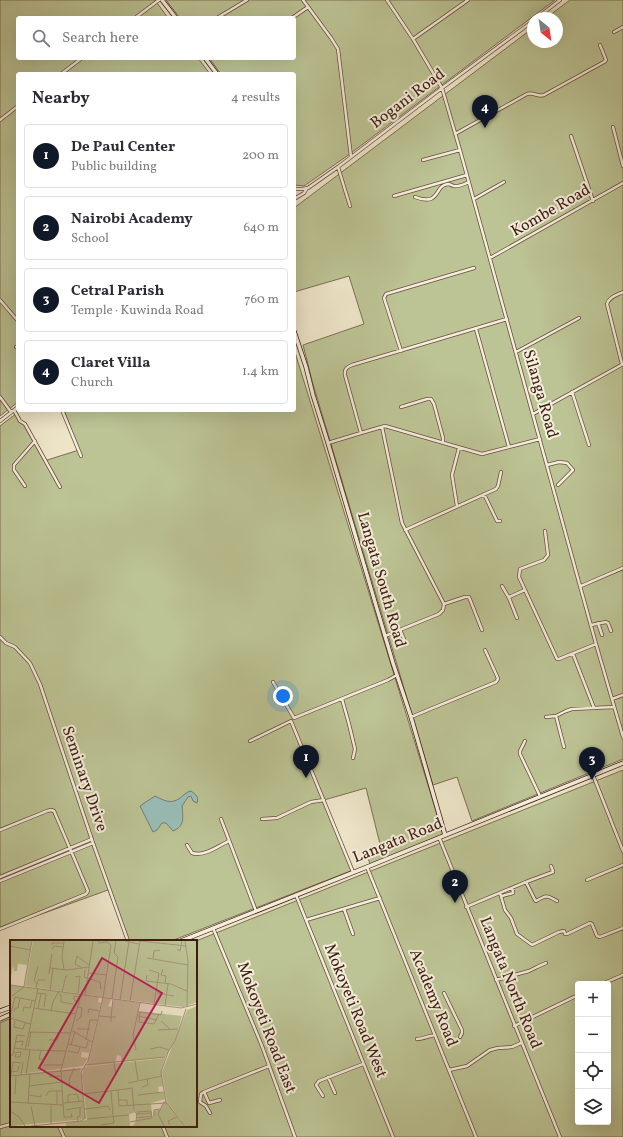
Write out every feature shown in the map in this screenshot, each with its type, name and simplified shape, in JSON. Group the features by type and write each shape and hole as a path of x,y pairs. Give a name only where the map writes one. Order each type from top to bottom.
{"street":[{"path":"138,16 159,0"},
{"path":"162,0 174,16"},
{"path":"220,16 247,0"},
{"path":"303,0 338,49 351,157"},
{"name":"Silanga Road","path":"387,0 413,39 442,88 623,737"},
{"path":"413,39 468,0"},
{"path":"545,12 560,0"},
{"path":"295,16 308,7"},
{"name":"Bogani Road","path":"296,198 527,25"},
{"path":"614,32 623,27"},
{"path":"455,134 527,94 532,93 540,96 544,95 604,62 606,60 600,45"},
{"path":"64,72 79,60"},
{"path":"206,60 216,72"},
{"path":"0,120 16,108"},
{"path":"613,127 623,166"},
{"path":"571,136 593,200"},
{"path":"423,160 460,150"},
{"path":"338,167 350,206"},
{"path":"394,196 467,175"},
{"path":"415,197 424,200 430,199 434,197 445,185 449,184 460,186 469,182"},
{"path":"474,199 504,182"},
{"name":"Kombe Road","path":"490,258 623,183"},
{"path":"296,189 302,190 308,188"},
{"path":"401,351 384,298 386,294 474,268"},
{"path":"533,414 622,364 607,304 611,299 623,292"},
{"path":"0,300 16,319"},
{"path":"516,352 579,318"},
{"path":"361,433 344,375 345,370 350,366 507,319"},
{"path":"476,329 509,447"},
{"name":"Langata South Road","path":"296,337 306,368 312,395 328,443 445,835"},
{"path":"572,392 589,445"},
{"path":"0,397 19,421 25,424 60,487"},
{"path":"401,406 428,398 431,399 436,410 443,443"},
{"path":"0,421 16,408"},
{"path":"63,412 81,456"},
{"path":"328,443 382,427 390,427 483,454 540,438"},
{"path":"382,427 402,523 444,604 443,610 439,614 385,636"},
{"path":"25,486 14,470 14,464 34,441"},
{"path":"457,506 452,475 459,448"},
{"path":"548,464 559,462 567,463 573,470 558,485"},
{"path":"405,530 497,488 500,472"},
{"path":"484,494 497,522 500,521"},
{"path":"545,531 548,555 544,560 520,569 519,577 556,657 559,659 596,644"},
{"path":"581,586 623,568"},
{"path":"502,586 509,598 517,618"},
{"path":"509,598 525,590"},
{"path":"444,604 469,597 482,630"},
{"path":"591,625 607,622 611,631"},
{"path":"598,623 602,635"},
{"path":"400,630 404,639 404,645"},
{"name":"Seminary Drive","path":"0,637 6,643 15,648 30,663 40,684 93,843 128,940"},
{"path":"410,717 496,682 498,679 497,676 485,650"},
{"path":"573,654 594,708"},
{"path":"273,682 294,718 397,675"},
{"path":"612,699 623,695"},
{"path":"342,699 350,724 355,748 354,758"},
{"path":"546,717 556,716 572,709 614,707"},
{"path":"556,716 564,747"},
{"path":"250,740 291,722 353,872"},
{"path":"525,741 520,754 540,796"},
{"name":"Langata Road","path":"183,940 623,763"},
{"path":"593,775 623,851"},
{"path":"262,819 277,818 311,802 324,800"},
{"path":"0,830 53,810 88,890 87,894 0,930"},
{"path":"221,819 256,911"},
{"name":"Langata North Road","path":"439,838 560,1137"},
{"path":"0,881 71,850 92,839"},
{"path":"187,845 192,853 196,855 204,853 229,841"},
{"path":"0,877 93,843"},
{"path":"466,907 553,872 552,866"},
{"path":"587,880 623,866"},
{"name":"Academy Road","path":"367,867 476,1137"},
{"path":"526,882 535,900 547,896 557,901"},
{"path":"502,896 513,893 512,888"},
{"path":"500,893 505,910 511,918 517,934 532,945 559,932 564,931 565,934 567,934 590,923 592,924 597,936 600,937 623,928"},
{"name":"Mokoyeti Road West","path":"296,895 392,1137"},
{"path":"306,920 380,898"},
{"path":"344,909 353,934"},
{"name":"Mokoyeti Road East","path":"213,928 246,1005 295,1137"},
{"path":"496,980 529,971 546,963"},
{"path":"609,981 623,975"},
{"path":"444,993 462,1030 460,1037"},
{"path":"514,1026 575,996"},
{"path":"0,1011 10,1007"},
{"path":"0,1018 10,1014"},
{"path":"417,1039 435,1036"},
{"path":"449,1070 467,1066 490,1050 512,1047 521,1043"},
{"path":"322,1096 316,1084 319,1081 363,1064"},
{"path":"210,1113 206,1106 199,1101 204,1092 269,1066"},
{"path":"328,1077 335,1093"},
{"path":"204,1092 209,1102 220,1100"},
{"path":"0,1126 10,1124"},
{"path":"59,1127 64,1137"},
{"path":"163,1127 167,1137"}],"green space":[{"path":"0,0 155,0 167,16 16,16 16,60 200,60 208,72 16,72 16,404 0,416"},
{"path":"166,0 555,0 539,12 527,12 527,21 347,156 304,186 296,185 296,72 220,72 210,60 296,60 296,16 178,16"},
{"path":"570,0 623,0 623,759 472,821 457,777 433,785 313,384 303,345 364,324 349,276 296,291 296,206 527,33 527,48 563,48 563,12 554,12"},
{"path":"296,356 443,834 371,865 365,853 381,848 366,788 324,800 353,870 174,940 129,940 108,890 0,929 0,426 17,413 44,461 79,450 65,412 296,412"},
{"path":"623,770 623,1137 0,1137 0,1023 10,1018 10,1127 197,1127 197,941"}],"water":[{"path":"191,791 196,795 198,801 197,803 193,801 191,796 188,797 182,806 183,818 180,827 173,831 166,823 162,823 157,830 153,832 140,806 155,796 167,801 173,801"}],"place":[{"name":"Claret Villa","path":"485,128"},
{"name":"De Paul Center","path":"306,778"},
{"name":"Cetral Parish","path":"592,780"},
{"name":"Nairobi Academy","path":"455,903"}]}
